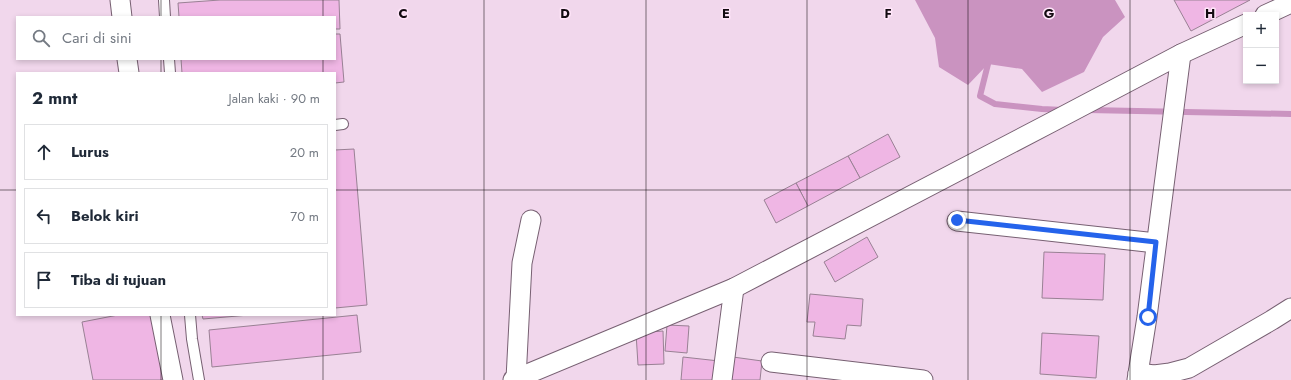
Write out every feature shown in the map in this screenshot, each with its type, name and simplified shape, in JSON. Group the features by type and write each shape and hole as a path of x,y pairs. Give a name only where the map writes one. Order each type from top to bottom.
{"street":[{"path":"120,0 122,16"},
{"path":"1272,12 1291,3"},
{"path":"531,220 522,263 515,379 734,288 1181,54 1243,25"},
{"path":"1181,54 1156,242 1148,317 1138,377 1170,373 1189,368 1291,308"},
{"path":"127,60 129,72"},
{"path":"957,220 1156,242"},
{"path":"722,380 734,288"},
{"path":"160,316 173,380"},
{"path":"771,362 922,380"}],"lane":[{"path":"164,0 165,16"},
{"path":"169,60 170,72"},
{"path":"190,316 192,340 199,380"}],"shaded area":[{"path":"915,0 1115,0 1125,17 1103,37 1084,72 1042,92 1022,69 988,64 968,85 939,67 935,38"}],"building":[{"path":"220,0 339,0 340,29 336,29 336,16 179,16 178,3"},
{"path":"1174,0 1250,0 1191,31"},
{"path":"336,34 340,34 344,82 336,83 336,72 182,72 181,60 336,60"},
{"path":"888,134 900,157 860,178 848,156"},
{"path":"354,149 367,305 336,308 336,150"},
{"path":"848,156 860,178 808,206 796,183"},
{"path":"796,183 808,206 776,223 764,200"},
{"path":"867,237 878,257 835,282 824,262"},
{"path":"1044,252 1105,254 1103,300 1042,298"},
{"path":"810,294 863,299 861,326 847,325 845,339 813,336 815,322 807,322"},
{"path":"357,315 361,352 212,367 209,330"},
{"path":"113,316 153,316 165,380 93,380 82,322"},
{"path":"202,316 238,316 203,319"},
{"path":"667,325 689,326 687,353 665,351"},
{"path":"663,331 664,364 638,365 636,333"},
{"path":"1042,333 1099,336 1096,378 1040,374"},
{"path":"683,357 719,361 717,380 681,380"},
{"path":"733,357 762,361 760,380 730,380"}],"waterway":[{"path":"988,64 980,96 995,104 1063,110"},
{"path":"1088,110 1291,114"}],"route":[{"path":"957,220 1156,242 1148,317"}]}
